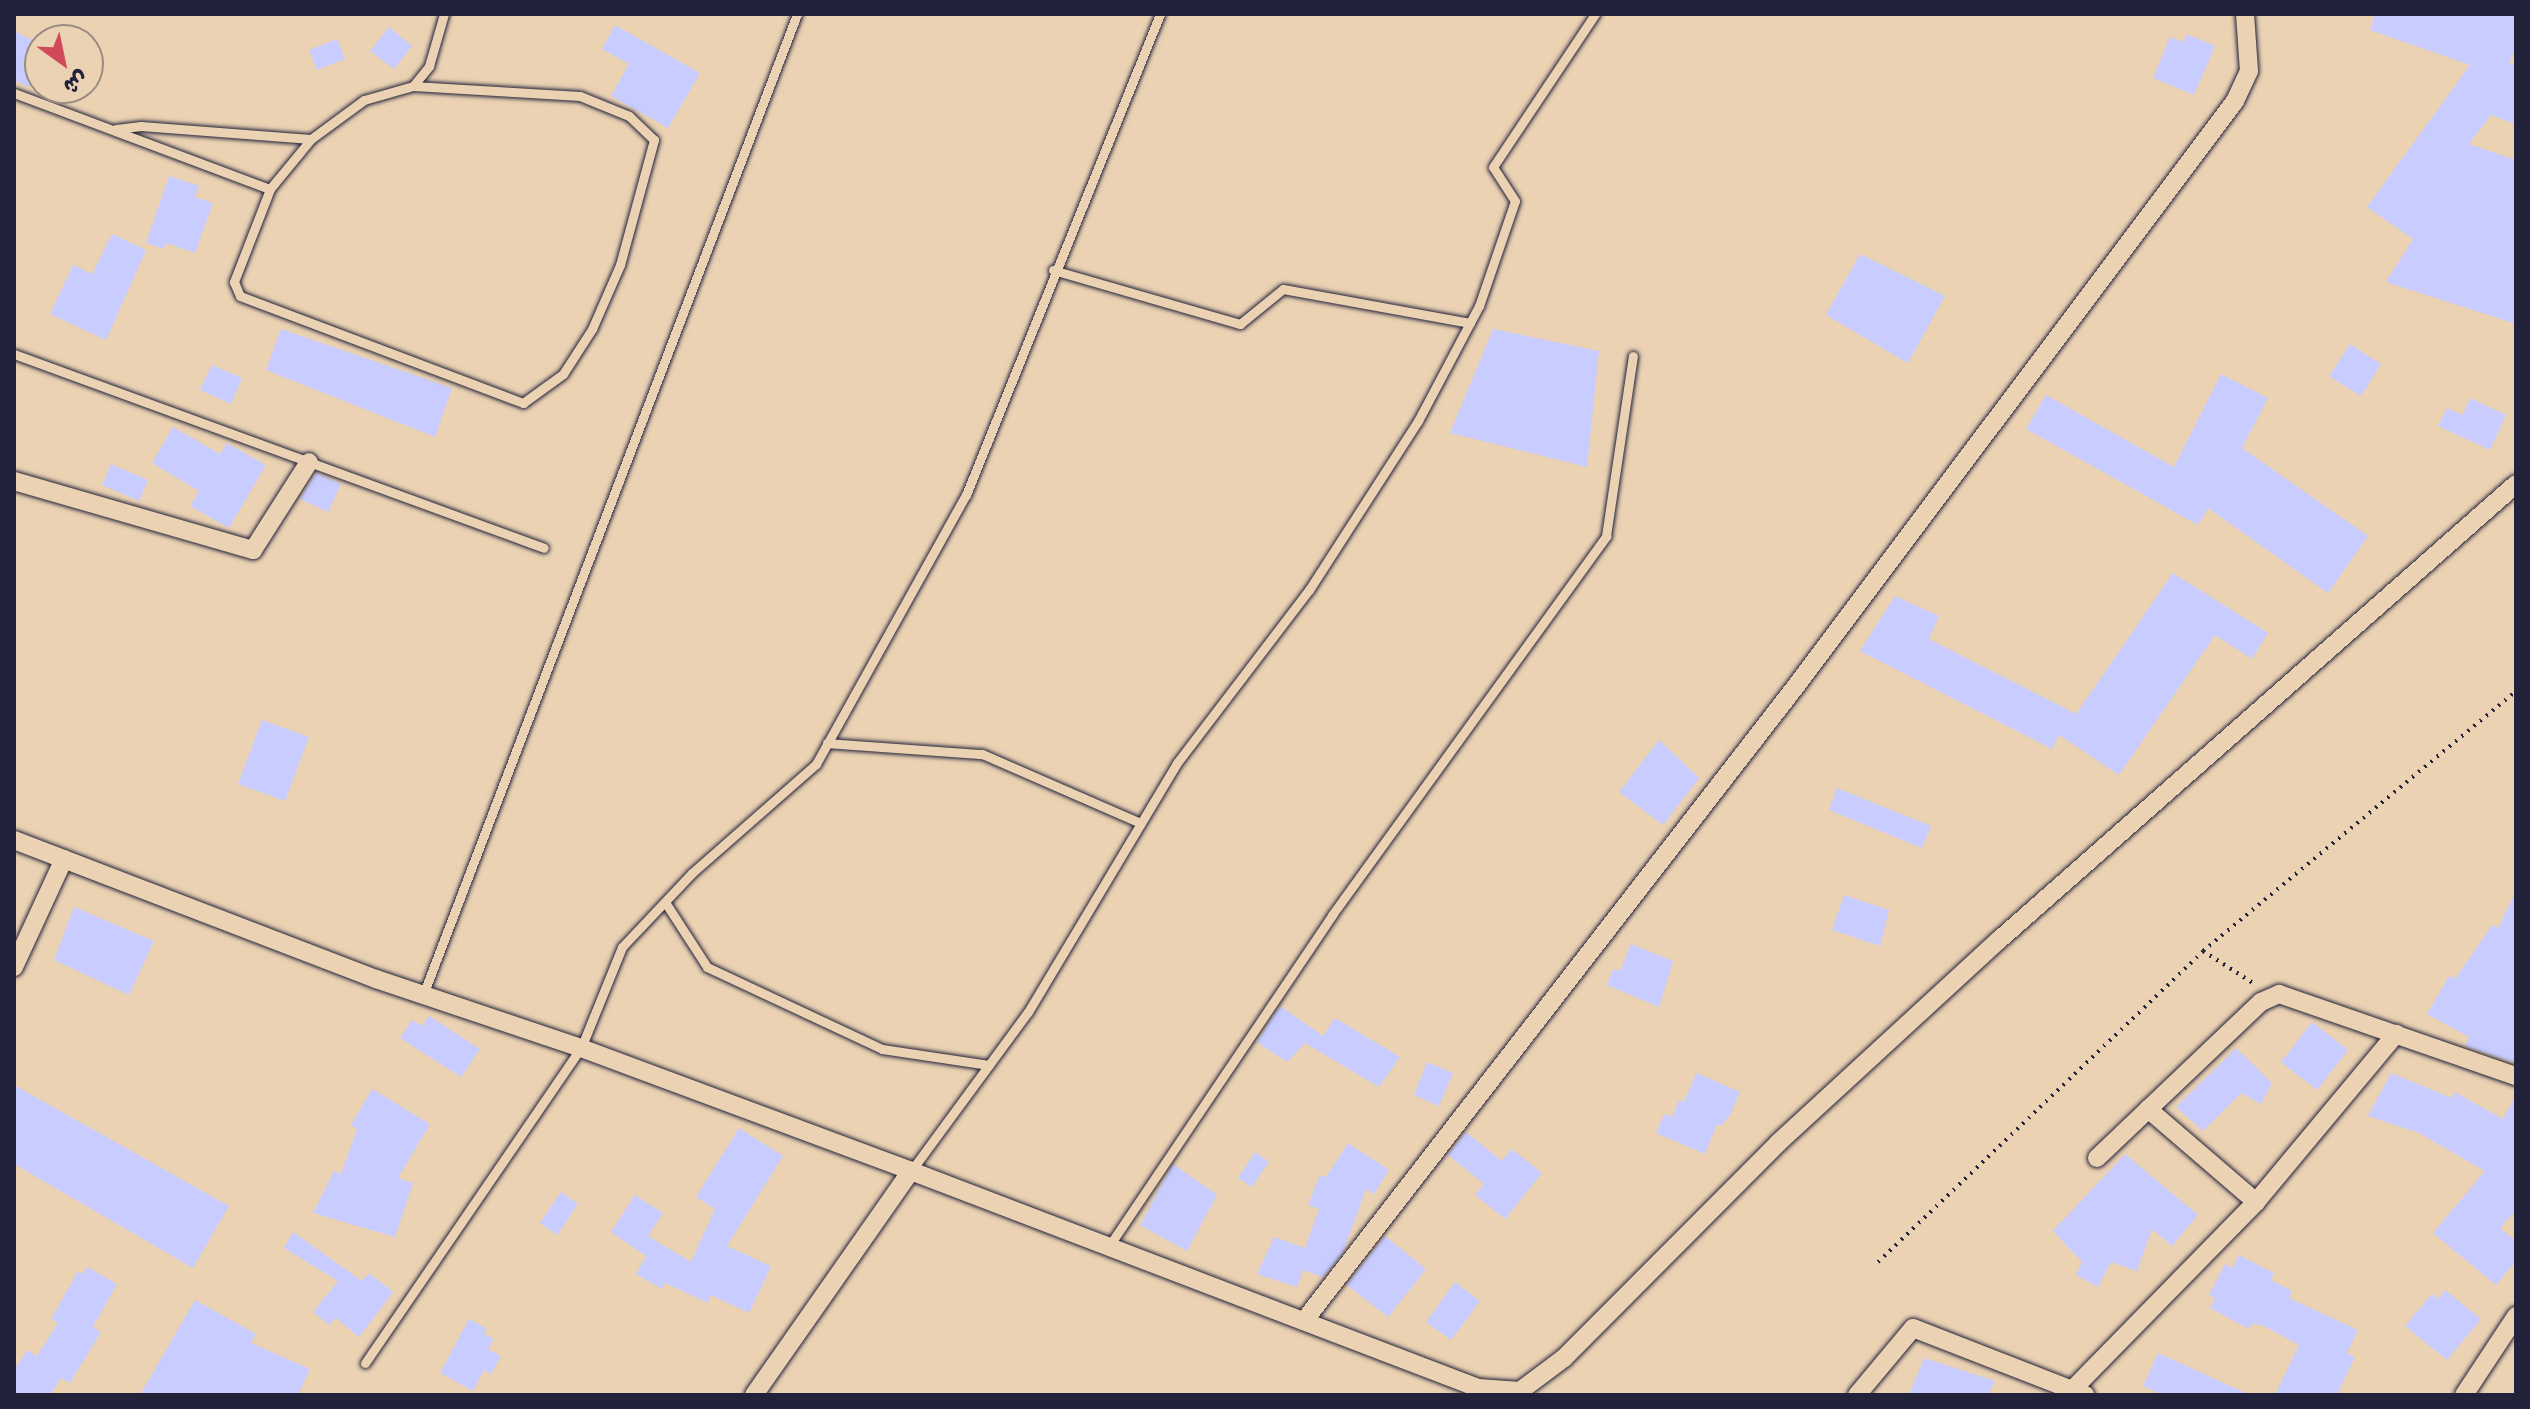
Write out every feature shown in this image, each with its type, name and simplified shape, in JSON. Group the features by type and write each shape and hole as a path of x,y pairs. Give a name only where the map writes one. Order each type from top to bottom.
{"street":[{"path":"1304,1321 1796,686 2235,101 2249,71 2245,14"},
{"path":"14,481 253,550 309,462"},
{"path":"14,840 423,995 581,1048 911,1171 1107,1249 1478,1388 1507,1392 1530,1385 1778,1143 1999,940 2516,484"},
{"path":"14,967 64,859"},
{"path":"2097,1158 2269,996 2284,994 2516,1076"},
{"path":"1857,1395 1913,1328 2079,1392 2256,1202 2396,1034"},
{"path":"2148,1109 2256,1202"},
{"path":"754,1395 911,1171"},
{"path":"2464,1395 2516,1316"}],"lane":[{"path":"413,86 429,66 444,14"},
{"path":"423,995 797,14"},
{"path":"365,1363 581,1048 622,947 665,902 816,764 966,495 1053,270 1160,14"},
{"path":"911,1171 1028,1012 1177,763 1309,590 1418,421 1470,323 1515,201 1493,167 1595,14"},
{"path":"413,86 580,96 629,116 654,140 615,278 592,329 563,374 523,403 240,296 234,282 270,189 311,139 364,100 413,86"},
{"path":"14,93 270,189"},
{"path":"114,129 141,126 311,139"},
{"path":"1053,270 1240,324 1283,289 1470,323"},
{"path":"14,354 544,548"},
{"path":"1107,1249 1332,915 1606,536 1633,356"},
{"path":"827,743 982,754 1141,823"},
{"path":"665,902 707,967 882,1049 989,1065"}],"path":[{"path":"1878,1262 2203,951 2516,691"},
{"path":"2203,951 2269,996"}],"building":[{"path":"2375,14 2516,14 2516,45 2509,63 2516,66 2516,124 2491,115 2469,144 2516,160 2516,324 2386,282 2413,239 2367,207 2470,65 2370,30"},
{"path":"615,25 700,73 668,128 611,96 629,64 602,49"},
{"path":"389,27 412,46 394,69 370,51"},
{"path":"14,31 24,36 24,85 14,80"},
{"path":"2187,34 2215,46 2194,95 2153,78 2170,37 2183,42"},
{"path":"337,39 345,59 317,70 309,50"},
{"path":"169,176 199,186 195,197 213,203 195,253 166,243 164,249 146,243"},
{"path":"112,234 146,250 106,340 50,314 73,265 92,274"},
{"path":"1860,254 1945,296 1908,363 1826,315"},
{"path":"281,329 452,388 435,437 266,370"},
{"path":"1493,329 1599,351 1587,467 1450,433"},
{"path":"2350,344 2381,364 2361,396 2329,376"},
{"path":"212,365 242,378 231,404 200,390"},
{"path":"2221,374 2268,398 2242,448 2368,536 2328,593 2208,508 2198,525 2026,429 2046,395 2174,467"},
{"path":"2470,398 2506,415 2490,450 2438,426 2447,408 2463,415"},
{"path":"173,427 220,454 227,443 266,465 229,528 190,506 199,491 152,463"},
{"path":"111,464 148,480 139,501 102,485"},
{"path":"316,473 341,484 328,512 300,499"},
{"path":"2173,573 2268,633 2252,659 2215,635 2119,775 2059,735 2052,749 1860,651 1895,596 1939,616 1929,639 2076,714"},
{"path":"262,720 309,737 285,801 238,784"},
{"path":"1659,740 1699,778 1663,825 1619,792"},
{"path":"1837,788 1931,826 1922,848 1829,810"},
{"path":"2516,891 2516,1056 2513,1062 2465,1046 2469,1037 2427,1014 2449,976 2455,979 2492,925 2498,928"},
{"path":"1844,895 1889,910 1880,946 1832,930"},
{"path":"74,907 154,941 129,995 54,960"},
{"path":"1631,944 1673,961 1659,1007 1607,985 1613,969 1620,971"},
{"path":"1280,1006 1323,1036 1335,1018 1400,1057 1379,1087 1305,1043 1287,1062 1257,1042"},
{"path":"429,1016 480,1049 461,1077 400,1038 412,1020 422,1026"},
{"path":"2312,1022 2348,1050 2317,1090 2281,1062"},
{"path":"2236,1048 2272,1083 2261,1104 2241,1093 2203,1131 2176,1107"},
{"path":"1427,1062 1453,1073 1439,1106 1414,1095"},
{"path":"1696,1073 1740,1092 1731,1113 1721,1126 1717,1124 1705,1154 1656,1133 1664,1114 1672,1117 1679,1100 1684,1102"},
{"path":"2391,1073 2452,1098 2455,1092 2503,1119 2516,1095 2516,1210 2500,1228 2516,1241 2516,1261 2496,1285 2433,1233 2485,1171 2419,1133 2368,1116"},
{"path":"14,1085 229,1206 193,1268 14,1164"},
{"path":"372,1089 430,1124 398,1178 413,1183 395,1237 313,1213 334,1171 341,1174 357,1129 351,1125"},
{"path":"739,1128 783,1156 727,1246 771,1266 749,1313 711,1295 708,1303 665,1283 662,1289 636,1274 646,1256 611,1232 635,1195 663,1213 648,1236 691,1262 715,1209 696,1197"},
{"path":"1466,1132 1502,1161 1512,1149 1542,1173 1505,1219 1475,1195 1484,1184 1448,1155"},
{"path":"1348,1143 1389,1170 1374,1194 1366,1189 1343,1252 1323,1277 1303,1270 1297,1287 1257,1274 1274,1237 1305,1248 1319,1209 1308,1205 1320,1175 1326,1177"},
{"path":"1255,1152 1269,1162 1252,1187 1238,1178"},
{"path":"2125,1154 2198,1215 2172,1246 2152,1229 2137,1271 2111,1262 2098,1287 2076,1275 2082,1262 2053,1231"},
{"path":"1173,1164 1217,1195 1187,1251 1140,1225"},
{"path":"561,1192 578,1204 557,1235 540,1223"},
{"path":"293,1232 362,1281 369,1273 393,1292 359,1337 336,1318 329,1325 313,1312 338,1281 284,1248"},
{"path":"1385,1236 1426,1269 1388,1317 1347,1285"},
{"path":"2239,1255 2274,1273 2271,1280 2292,1291 2289,1298 2358,1330 2347,1353 2355,1357 2337,1395 2275,1395 2299,1345 2262,1325 2251,1324 2249,1329 2210,1308 2215,1298 2209,1295 2225,1264 2232,1268"},
{"path":"87,1267 117,1284 93,1327 101,1332 70,1383 61,1378 50,1395 14,1395 14,1370 27,1350 37,1356 58,1323 51,1319 78,1271 83,1274"},
{"path":"1455,1282 1480,1301 1451,1340 1426,1322"},
{"path":"2445,1290 2481,1319 2447,1360 2405,1326 2432,1294 2438,1299"},
{"path":"195,1300 256,1334 251,1343 310,1369 298,1395 140,1395"},
{"path":"469,1319 486,1328 484,1334 494,1339 488,1349 501,1356 491,1374 484,1370 473,1391 440,1373"},
{"path":"2158,1353 2250,1395 2163,1395 2143,1386"},
{"path":"1924,1358 1995,1381 1988,1395 1909,1395"}]}
